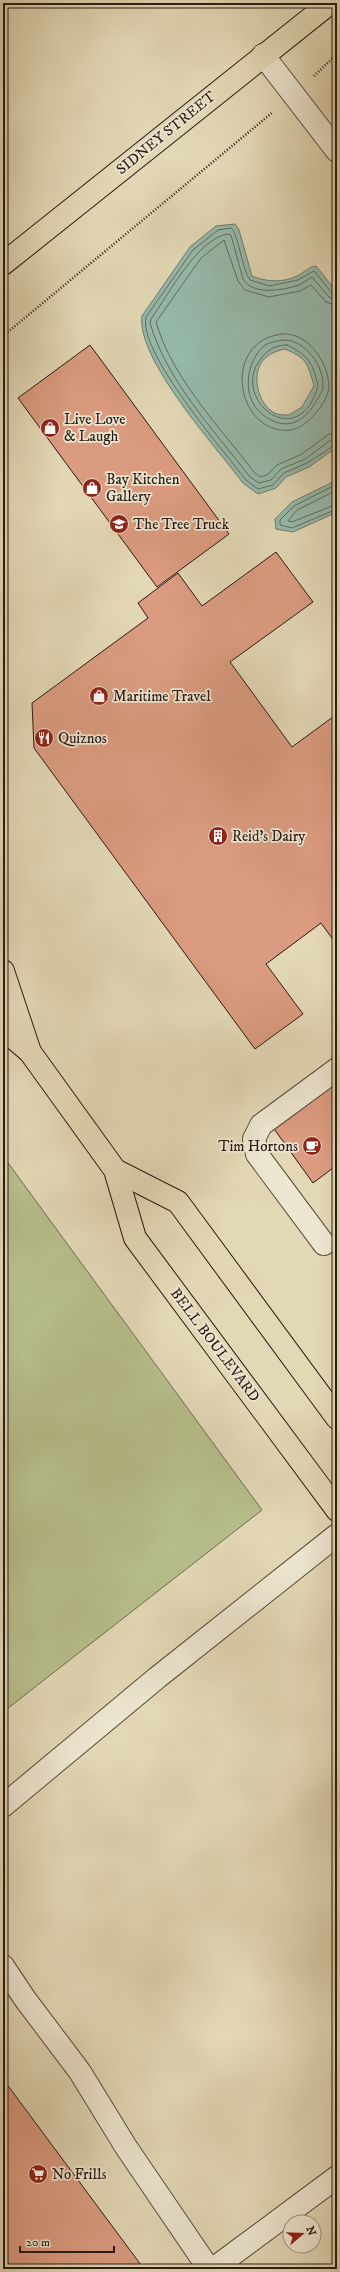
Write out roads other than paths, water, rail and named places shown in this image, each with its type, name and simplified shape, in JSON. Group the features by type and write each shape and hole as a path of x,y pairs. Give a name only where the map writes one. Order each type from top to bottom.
{"main road":[{"name":"SIDNEY STREET","path":"3,264 330,3"},
{"name":"BELL BOULEVARD","path":"3,971 30,1052"},
{"name":"BELL BOULEVARD","path":"3,1029 30,1052 115,1170 135,1238 337,1510"},
{"name":"BELL BOULEVARD","path":"115,1170 178,1202 337,1418"}],"lane":[{"path":"263,55 337,151"},
{"path":"324,1244 257,1154 254,1139 261,1125 337,1069"},
{"path":"3,1806 158,1677 337,1535"},
{"path":"3,1966 25,1999 80,2072 126,2147 209,2269"},
{"path":"213,2269 337,2177"}],"water":[{"path":"235,224 239,230 252,276 263,280 280,281 297,276 316,266 337,292 337,447 309,467 286,477 276,488 258,494 243,483 180,402 164,379 152,355 144,334 142,316 190,247 216,226","holes":["285,349 298,355 306,363 314,386 302,407 289,415 282,415 271,411 262,400 257,386 258,371 262,362 271,354"]},
{"path":"337,480 337,512 293,532 276,529 275,519 292,502"}],"place":[{"name":"Live Love & Laugh","path":"50,428"},
{"name":"Bay Kitchen Gallery","path":"92,488"},
{"name":"The Tree Truck","path":"119,524"},
{"name":"Maritime Travel","path":"99,696"},
{"name":"Quiznos","path":"44,738"},
{"name":"Reid's Dairy","path":"218,836"},
{"name":"Tim Hortons","path":"312,1146"},
{"name":"No Frills","path":"38,2174"}]}
